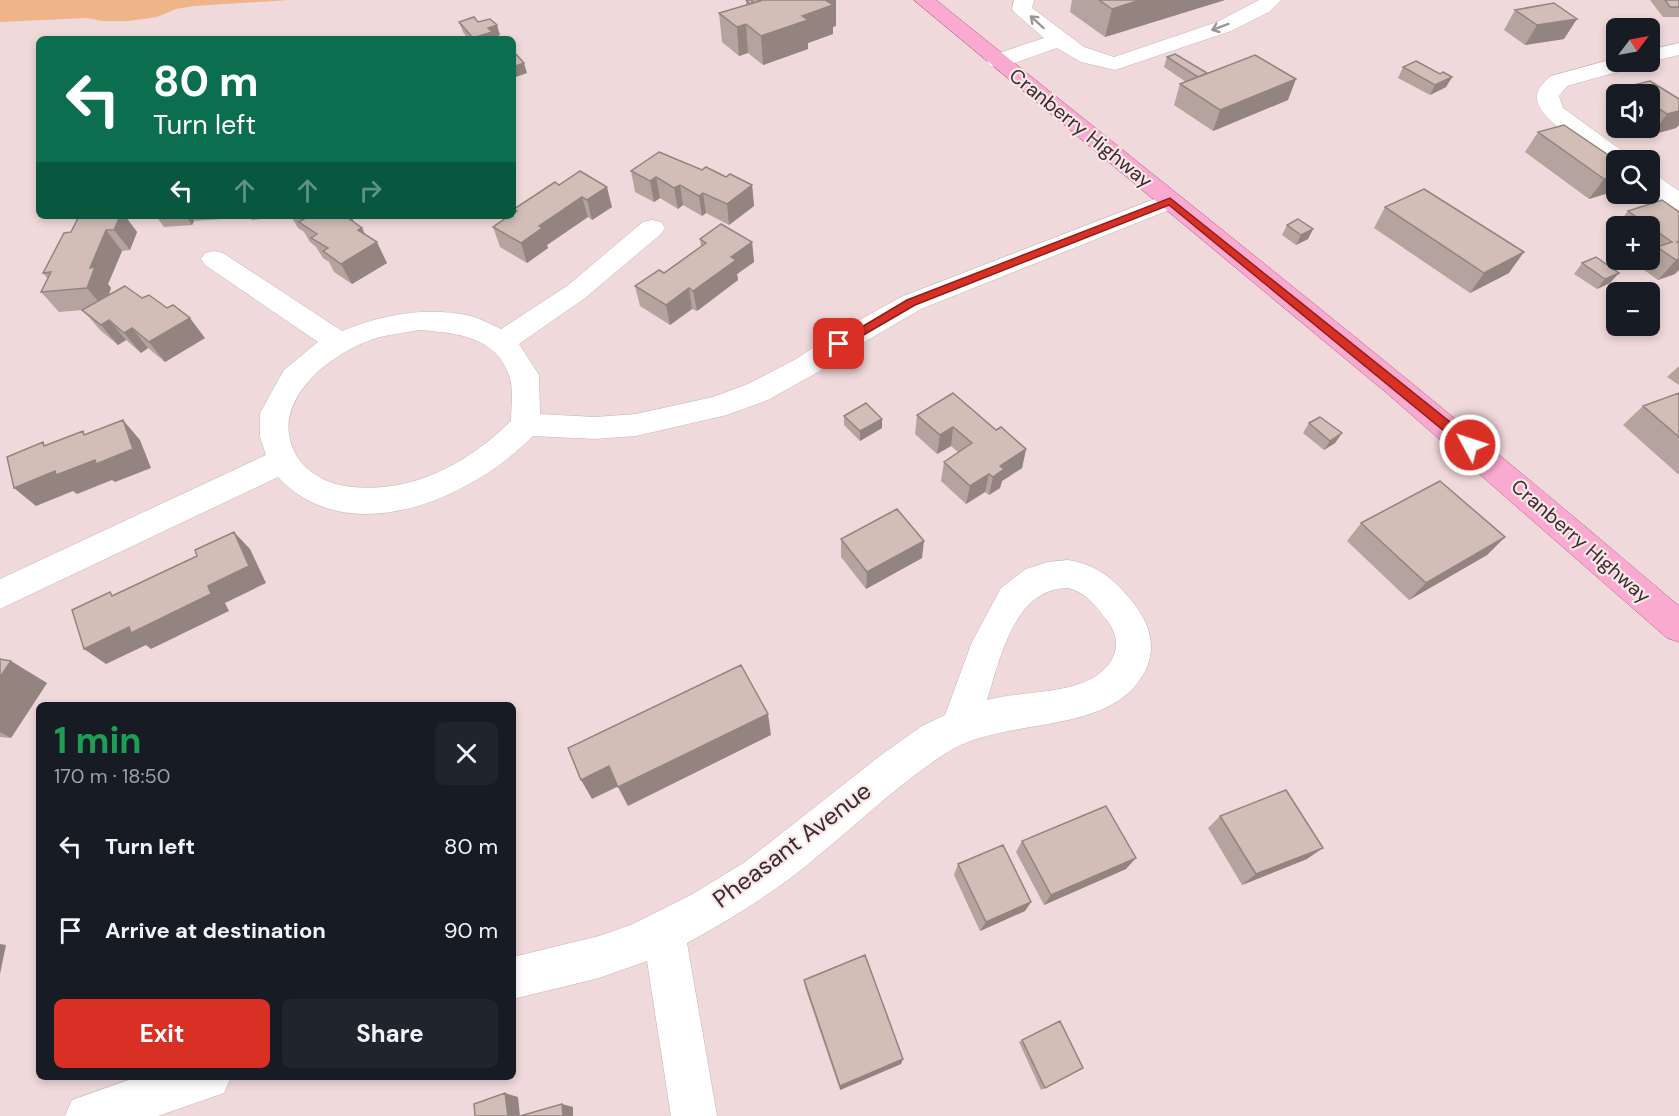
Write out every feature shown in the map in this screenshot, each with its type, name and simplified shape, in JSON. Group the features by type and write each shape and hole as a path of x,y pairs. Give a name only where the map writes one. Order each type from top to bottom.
{"main road":[{"name":"Cranberry Highway","path":"924,0 1390,378 1534,499 1679,627"}],"street":[{"path":"1024,0 1022,9 1059,40 1097,62 1115,64 1244,18 1267,6 1270,0"},
{"path":"998,61 1059,40"},
{"path":"1660,54 1679,49"},
{"path":"1606,68 1559,81 1546,94 1547,102 1555,113 1606,150"},
{"path":"1660,189 1679,202"},
{"path":"525,424 595,428 636,425 717,407 758,392 788,376 911,303 1170,201"},
{"path":"502,342 576,292 652,228"},
{"path":"214,259 339,343"},
{"path":"435,320 468,323 484,329 502,342 519,363 526,382 529,404 525,424 504,445 455,478 433,489 399,498 364,501 330,495 295,478 283,461 275,440 274,426 280,401 304,369 339,343 383,326 435,320"},
{"path":"0,595 283,461"},
{"name":"Pheasant Avenue","path":"516,977 601,957 664,934 741,889 924,745 959,727 998,714 1086,699 1100,694 1121,677 1133,655 1135,643 1129,621 1106,594 1088,579 1053,574 1033,581 1014,597 1006,609 990,644 959,727"},
{"path":"664,934 694,1116"},
{"path":"88,1116 199,1080"}],"shaded area":[{"path":"0,0 288,0 194,6 176,9 157,17 128,21 86,18 0,22"}],"building":[{"path":"758,0 829,0 827,1 833,5 802,16 808,20 761,36 746,24 737,27 719,13 760,1"},
{"path":"1099,0 1140,0 1112,9"},
{"path":"1665,0 1679,0 1679,7 1670,7"},
{"path":"1554,3 1577,19 1537,25 1515,10"},
{"path":"474,17 478,22 490,19 497,25 488,28 492,32 471,36 459,22"},
{"path":"516,54 524,63 516,66"},
{"path":"1175,54 1207,73 1198,77 1167,57"},
{"path":"1255,55 1296,79 1220,110 1180,84"},
{"path":"1416,61 1440,74 1443,72 1452,77 1435,85 1403,67"},
{"path":"1650,81 1655,84 1638,84"},
{"path":"1660,87 1679,99 1679,111 1667,114 1660,109"},
{"path":"1564,125 1606,154 1606,178 1604,179 1538,132"},
{"path":"659,152 702,170 706,167 726,177 730,174 752,185 727,204 703,193 699,196 680,185 674,188 656,177 650,181 631,171"},
{"path":"580,171 607,187 587,200 582,197 539,226 542,228 521,243 493,227 505,219 516,219 516,208 555,182 559,185"},
{"path":"1424,189 1524,252 1484,273 1385,207"},
{"path":"1660,201 1679,212 1679,241 1677,242 1679,259 1676,260 1660,249 1660,246 1672,242 1660,234 1660,216 1635,216 1628,211 1650,204 1660,204"},
{"path":"78,219 119,219 114,230 106,230 90,268 95,267 87,288 41,292 51,272 43,273 64,233 71,232"},
{"path":"304,219 349,219 362,228 358,230 377,242 341,264 323,251 328,248 311,238 317,234 299,222"},
{"path":"1298,219 1313,229 1301,235 1287,225"},
{"path":"721,224 752,242 731,257 736,260 693,291 689,288 666,305 635,286 659,270 664,273 706,243 700,239"},
{"path":"1596,257 1606,264 1606,270 1615,270 1619,273 1605,279 1582,263"},
{"path":"125,286 142,298 149,295 167,308 173,305 190,318 149,342 132,328 124,333 109,320 101,325 82,310"},
{"path":"953,393 996,430 1001,427 1026,449 1000,466 1004,469 993,477 989,474 970,486 944,462 972,443 953,427 940,435 917,415"},
{"path":"1679,393 1679,437 1643,406"},
{"path":"866,403 882,419 860,431 844,416"},
{"path":"1320,417 1342,433 1330,441 1309,423"},
{"path":"123,420 133,449 96,464 95,460 56,475 55,471 14,488 7,457 43,442 44,446 83,431 84,435"},
{"path":"1440,481 1505,537 1426,583 1361,523"},
{"path":"897,509 924,541 867,572 841,539"},
{"path":"234,532 249,566 208,586 211,594 131,633 129,627 84,649 72,610 110,592 112,596 197,556 195,550"},
{"path":"0,659 11,661 0,677"},
{"path":"741,665 768,714 618,787 609,766 581,780 568,748"},
{"path":"1286,790 1323,848 1256,874 1220,816"},
{"path":"1106,806 1136,858 1051,895 1022,841"},
{"path":"1003,845 1031,902 986,922 958,864"},
{"path":"865,955 903,1059 840,1086 804,980"},
{"path":"1060,1021 1083,1068 1045,1088 1022,1040"},
{"path":"505,1093 508,1116 475,1116 474,1104"},
{"path":"562,1104 563,1116 520,1116"}],"route":[{"path":"839,344 911,303 1170,201 1382,371 1470,445"}]}
